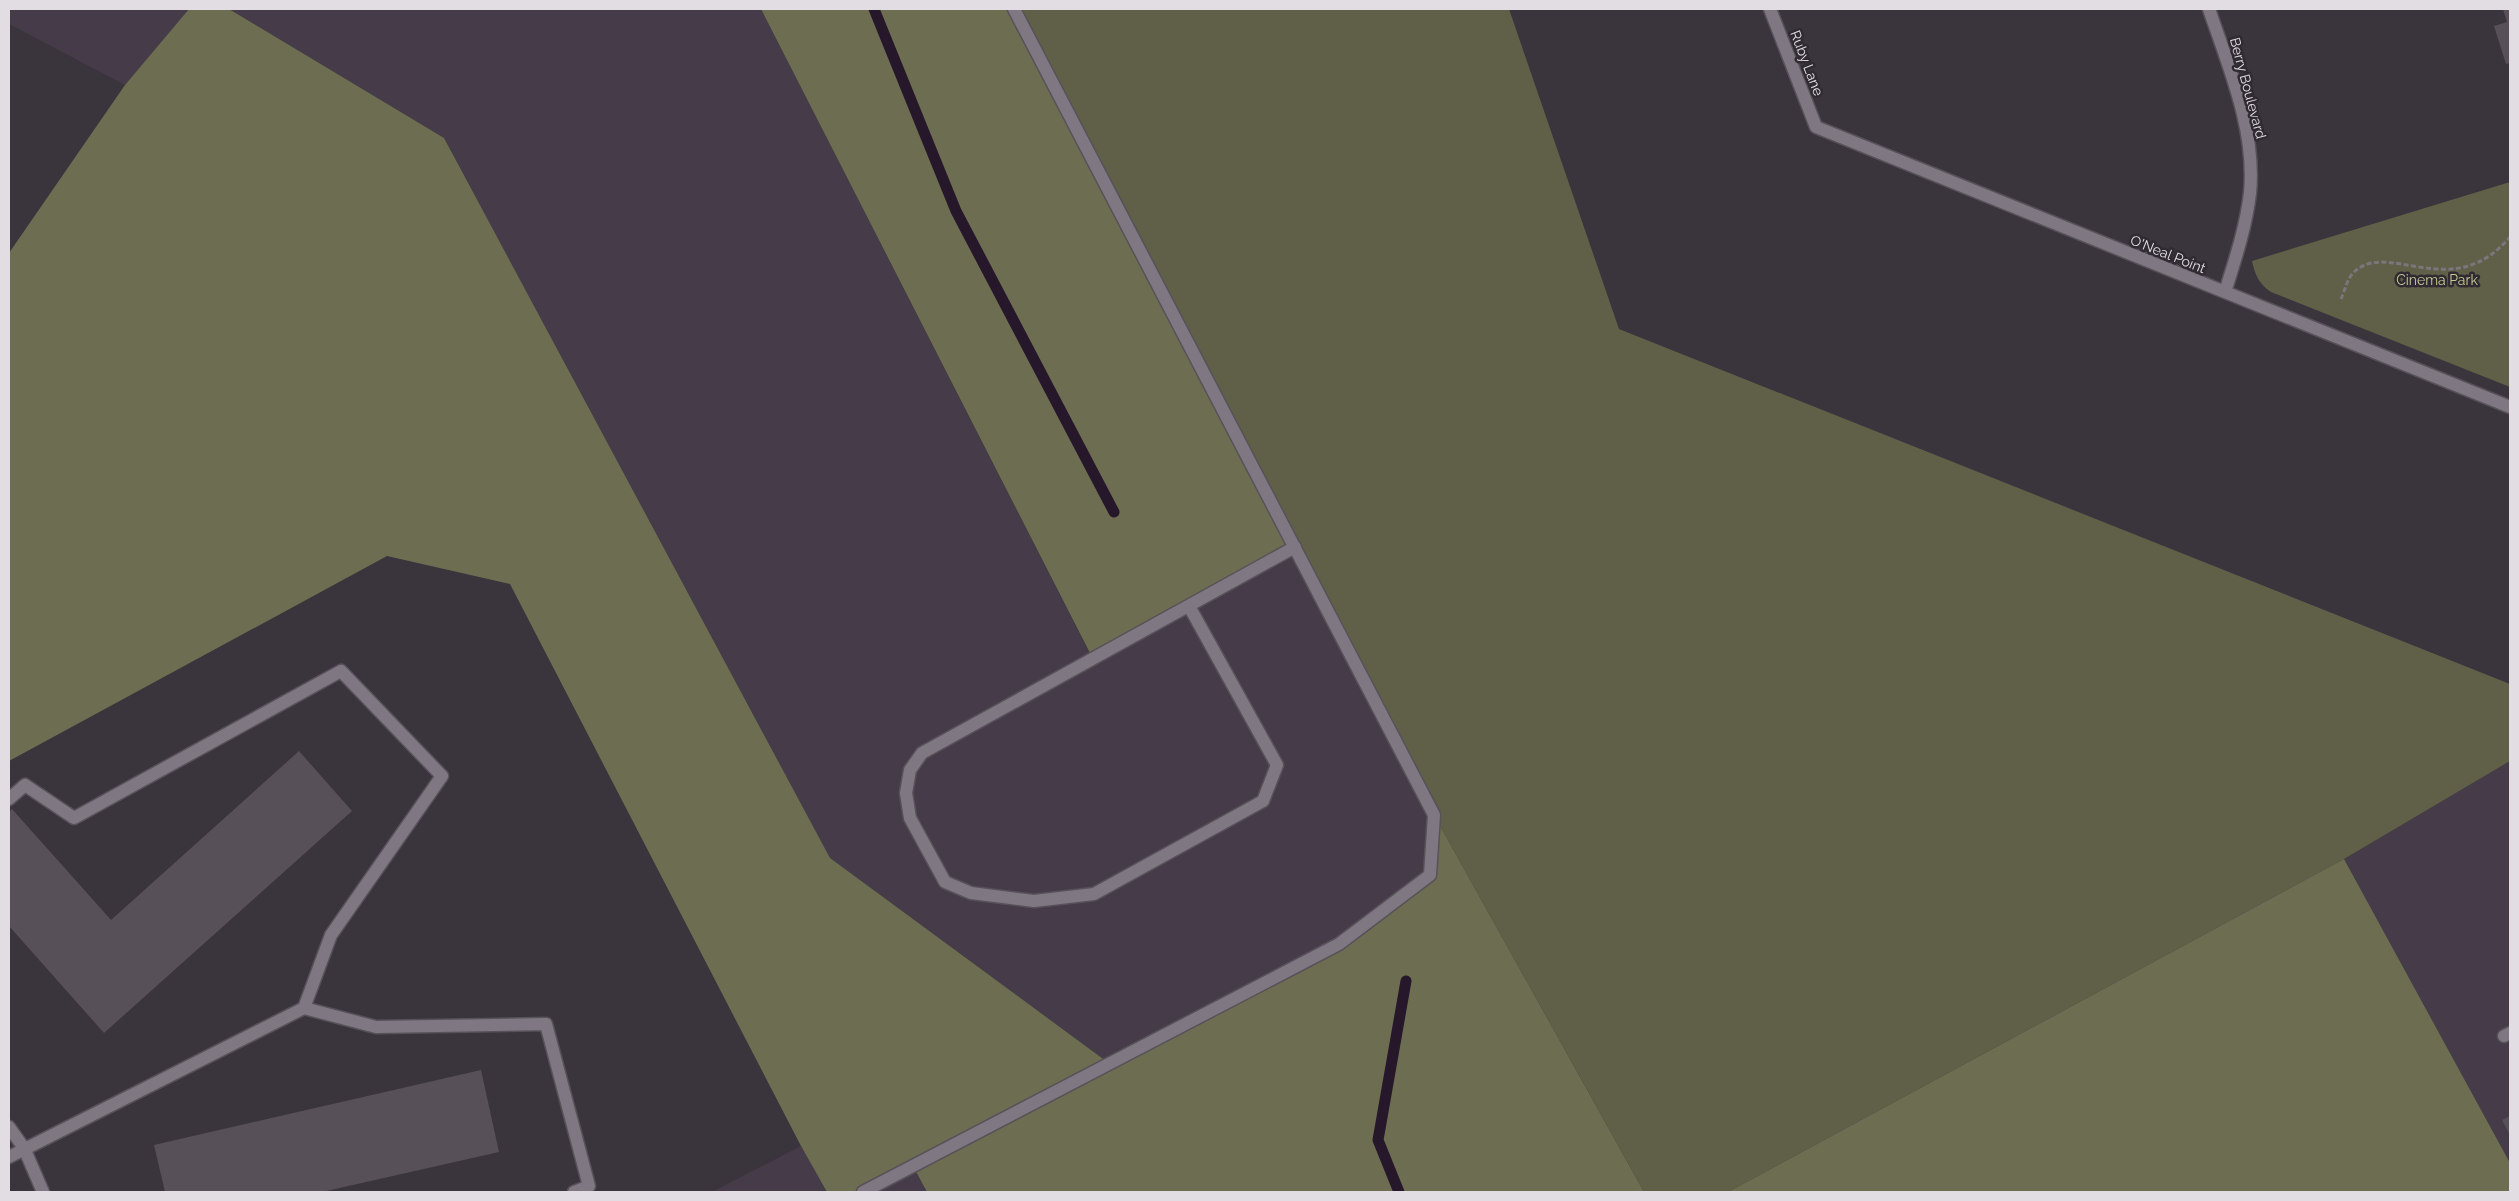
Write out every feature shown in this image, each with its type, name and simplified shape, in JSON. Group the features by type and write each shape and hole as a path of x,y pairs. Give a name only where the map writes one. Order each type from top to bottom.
{"street":[{"path":"863,1192 1340,944 1430,875 1434,815 1014,9"},
{"name":"Ruby Lane","path":"1770,9 1816,127"},
{"name":"Berry Boulevard","path":"2209,9 2246,128 2251,168 2250,193 2242,236 2224,292"},
{"name":"O'Neal Point","path":"1816,127 2510,407"},
{"path":"1189,606 1277,765 1264,801 1094,894 1034,901 971,893 945,882 910,818 906,793 910,770 922,753 1295,547"},
{"path":"9,799 24,785 74,818 341,671 442,776 331,935 304,1008"},
{"path":"9,1156 304,1008 376,1027 546,1024 589,1186 574,1192"},
{"path":"9,1127 24,1148 43,1192"}],"path":[{"path":"2341,299 2351,275 2370,263 2456,270 2485,260 2496,253 2510,237"}],"shaded area":[{"path":"9,9 189,9 125,85 9,24"},
{"path":"229,9 761,9 1092,658 1295,547 1434,815 1430,875 1339,944 1110,1064 830,858 444,138"},
{"path":"2510,761 2510,1163 2344,859"},
{"path":"801,1146 827,1192 712,1192"},
{"path":"913,1166 927,1192 863,1192"}],"green space":[{"path":"189,9 229,9 444,138 830,858 1110,1064 1339,944 1430,875 1434,815 1644,1192 927,1192 913,1166 863,1192 827,1192 801,1146 510,584 387,556 9,761 9,253 125,85"},
{"path":"761,9 1014,9 1295,547 1093,659"},
{"path":"1014,9 1509,9 1619,329 2510,684 2510,761 2344,859 1728,1192 1644,1192 1434,815"},
{"name":"Cinema Park","path":"2510,182 2510,387 2271,292 2258,279 2255,271 2252,261"},
{"path":"2344,859 2510,1163 2510,1192 1728,1192"}],"building":[{"path":"2503,9 2510,9 2510,63 2506,64 2494,26 2507,22"},
{"path":"299,751 352,811 104,1033 9,926 9,812 12,809 111,920"},
{"path":"481,1070 499,1152 322,1192 165,1192 154,1145"},
{"path":"2510,1116 2510,1135 2502,1120"}],"waterway":[{"path":"874,9 956,211 1114,512"},
{"path":"1399,1192 1378,1140 1406,981"}]}
